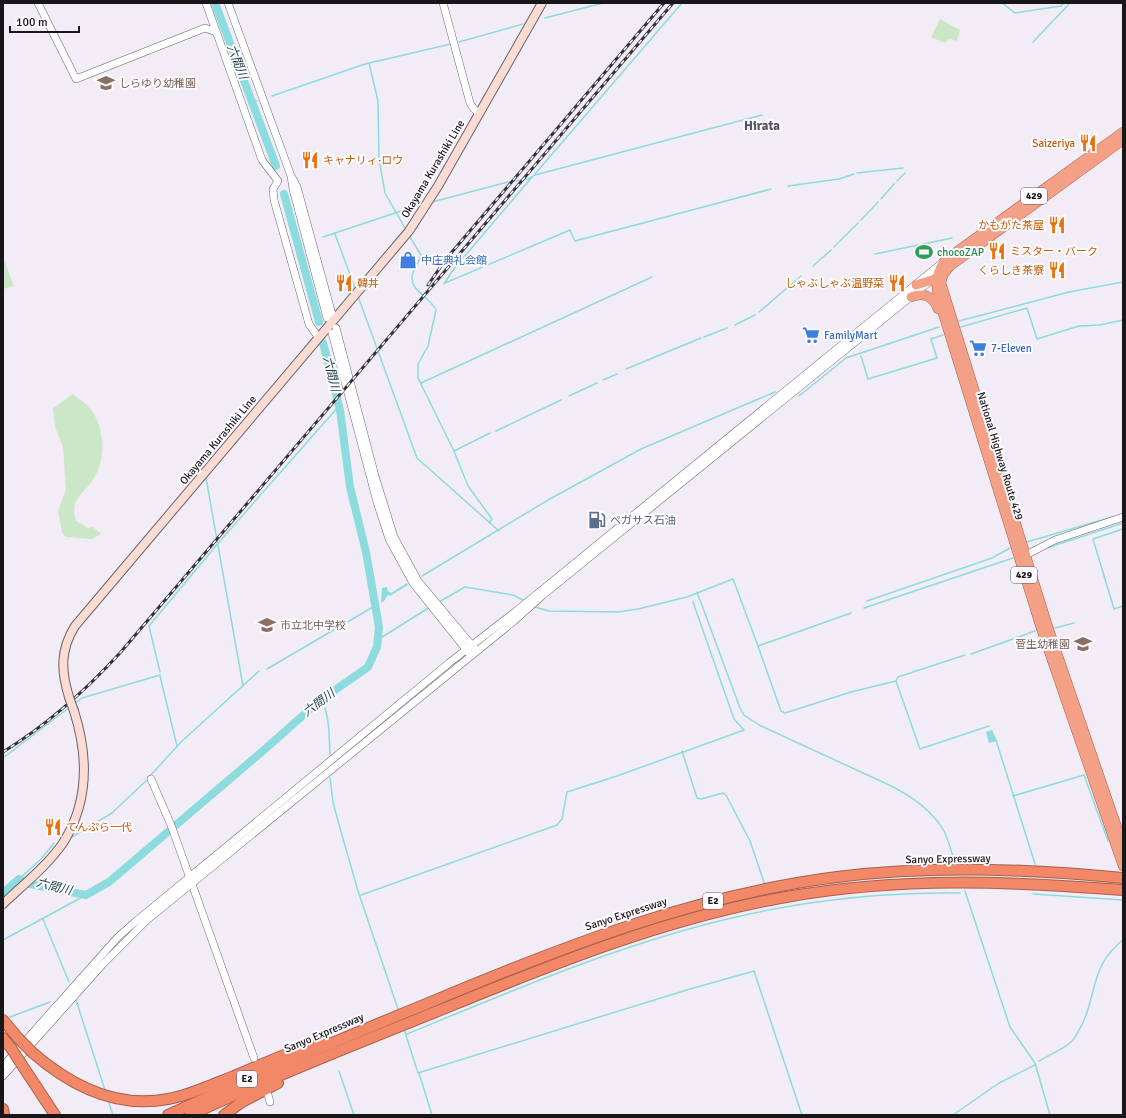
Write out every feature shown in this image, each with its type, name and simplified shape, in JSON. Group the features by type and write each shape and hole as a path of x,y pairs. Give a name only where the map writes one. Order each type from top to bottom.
{"highway":[{"name":"429","path":"936,280 943,275 947,263 1123,132"},
{"name":"429","path":"947,263 1123,140"},
{"path":"916,285 936,280"},
{"name":"National Highway Route 429","path":"936,280 938,295 946,323 1039,620 1123,866"},
{"name":"National Highway Route 429","path":"936,280 1060,663 1123,845"},
{"path":"912,297 922,294 932,299 946,323"},
{"name":"Sanyo Expressway","path":"168,1115 370,1027 492,976 610,931 672,911 744,893 837,877 936,870 1005,870 1123,878"},
{"name":"Sanyo Expressway","path":"190,1115 328,1046 602,946 667,925 746,905 838,890 938,882 1004,882 1123,890"},
{"path":"3,1020 33,1053 64,1078 97,1094 116,1099 153,1101 192,1092 328,1046"},
{"path":"3,1038 54,1115"},
{"path":"224,1115 328,1046"},
{"path":"3,1109 4,1115"}],"main road":[{"name":"Okayama Kurashiki Line","path":"3,904 30,878 62,843 71,827 82,796 84,756 74,711 63,674 63,656 68,637 75,626 318,337 394,250 431,199 542,3"}],"street":[{"path":"38,3 76,79 205,28 216,32"},
{"path":"206,3 262,160 278,181 273,189 274,200 309,324 318,337"},
{"path":"228,3 291,176 293,189 330,316"},
{"path":"443,3 470,103 479,113"},
{"path":"205,28 210,14"},
{"path":"530,604 916,285 947,263"},
{"path":"3,1066 118,937 912,297 936,280"},
{"path":"334,331 385,528 403,566 472,651"},
{"path":"1026,555 1055,540 1123,517"},
{"path":"151,779 174,834 254,1058"},
{"path":"3,1076 123,942 190,880"}],"green space":[{"path":"940,19 960,30 957,41 949,39 945,43 931,37"},
{"path":"3,257 14,286 3,289"},
{"path":"73,394 92,411 102,435 101,462 98,470 90,484 79,497 74,507 76,521 88,528 93,527 101,534 92,539 66,537 62,533 58,511 66,489 63,447 55,427 53,408"}],"water":[{"path":"407,583 408,585 390,596 388,595 381,603 382,588 387,587 388,591 391,593"},
{"path":"992,730 997,741 989,743 986,732"}],"waterway":[{"name":"六間川","path":"215,3 276,166"},
{"path":"545,18 603,3"},
{"path":"535,174 682,3"},
{"path":"1002,3 1015,13 1061,6 1064,3"},
{"path":"1033,42 1070,3"},
{"path":"459,42 523,24"},
{"path":"272,96 365,64 451,44"},
{"path":"369,63 378,101 379,159 385,193 405,228"},
{"name":"六間川","path":"253,103 257,101"},
{"path":"432,202 508,182 528,179 535,175 762,115"},
{"path":"857,173 903,168"},
{"path":"897,181 905,173"},
{"path":"788,186 839,179 854,174"},
{"path":"444,284 453,270 532,177"},
{"path":"881,199 894,184"},
{"path":"445,283 570,230 575,241 771,189"},
{"name":"六間川","path":"284,194 319,322"},
{"path":"861,220 878,202"},
{"path":"323,237 422,204"},
{"path":"834,247 858,223"},
{"path":"335,234 355,288"},
{"path":"410,237 421,255 413,272 413,283 418,291 436,310 428,346 418,364 418,378 454,451 468,486 492,519 489,523"},
{"path":"875,254 952,238"},
{"path":"813,266 831,250"},
{"path":"759,312 801,276"},
{"path":"421,383 652,277"},
{"path":"959,321 1069,292 1123,282"},
{"path":"359,299 417,458 499,531"},
{"path":"961,327 1027,308 1037,339 1079,326 1100,325 1123,320"},
{"path":"735,325 755,315"},
{"path":"799,396 846,358 939,327"},
{"path":"704,337 727,328"},
{"path":"861,356 868,379 937,358 931,339 943,335"},
{"path":"626,369 701,338"},
{"name":"六間川","path":"3,893 19,879 30,884 86,895 109,882 318,702 368,667 377,647 379,627 366,552 350,487 340,410 323,343"},
{"path":"603,380 617,374"},
{"path":"569,396 597,383"},
{"path":"422,576 548,500 641,449 775,392"},
{"path":"496,431 561,400"},
{"path":"160,672 149,626 220,541 339,406"},
{"path":"454,451 490,433"},
{"path":"206,478 243,686"},
{"path":"1027,542 1112,517"},
{"path":"1047,548 1123,523"},
{"path":"1114,609 1093,539 1123,529"},
{"path":"867,601 992,558 1010,548"},
{"path":"864,608 1013,558"},
{"path":"535,607 549,611 618,612 638,609 687,597 733,579 758,646 851,613"},
{"path":"439,602 465,587 513,595 525,601"},
{"path":"697,592 740,708 744,715 759,725 887,784 919,803 933,816 944,831 954,860"},
{"path":"361,895 557,825 562,819 567,792 617,776 744,730 734,719 693,602"},
{"path":"267,669 378,604"},
{"path":"1114,609 1123,606"},
{"path":"379,639 430,607"},
{"path":"1055,628 1074,623"},
{"path":"971,654 1035,631"},
{"path":"758,646 781,711 785,713 851,692 896,681 898,677 965,655"},
{"path":"150,776 181,742 259,671"},
{"path":"74,704 82,698 160,675"},
{"path":"160,676 177,746"},
{"path":"896,681 920,749 989,726"},
{"path":"321,699 328,719 330,755"},
{"path":"3,758 70,707"},
{"path":"996,740 1035,864"},
{"path":"682,751 697,798 701,799 723,793 726,795 750,841 765,885"},
{"path":"1013,796 1084,775 1108,841"},
{"path":"330,778 333,802 358,891 399,1012"},
{"path":"72,837 112,813 148,779"},
{"path":"19,879 41,859 54,843"},
{"path":"965,891 1010,1027 1035,1063 1050,1115"},
{"path":"407,1034 528,984 610,954 652,940 736,917 791,906 848,898 904,894 960,893"},
{"path":"1033,894 1123,900"},
{"path":"3,940 86,895"},
{"path":"43,919 69,982"},
{"path":"1039,1061 1064,1048 1074,1039 1089,1008 1095,984 1104,961 1112,950 1123,940"},
{"path":"404,1029 418,1073 690,989 754,971 802,1115"},
{"path":"76,1000 105,1090"},
{"path":"10,1017 50,1002"},
{"path":"953,1115 999,1083 1035,1065"},
{"path":"339,1071 354,1115"},
{"path":"419,1073 432,1115"},
{"path":"109,1103 113,1115"}],"railway":[{"path":"428,285 446,259 664,3"},
{"path":"3,752 19,742 65,707 120,653 673,3"}],"place":[{"name":"しらゆり幼稚園","path":"106,83"},
{"name":"Saizeriya","path":"1088,143"},
{"name":"キャナリィ·ロウ","path":"310,160"},
{"name":"かもがた茶屋","path":"1057,225"},
{"name":"ミスター・バーク","path":"997,251"},
{"name":"chocoZAP","path":"924,252"},
{"name":"中庄典礼会館","path":"408,260"},
{"name":"くらしき茶寮","path":"1057,270"},
{"name":"韓丼","path":"344,283"},
{"name":"しゃぶしゃぶ温野菜","path":"897,283"},
{"name":"FamilyMart","path":"811,335"},
{"name":"7-Eleven","path":"978,348"},
{"name":"ペガサス石油","path":"597,520"},
{"name":"市立北中学校","path":"267,625"},
{"name":"菅生幼稚園","path":"1083,644"},
{"name":"てんぷら一代","path":"53,827"}],"district":[{"name":"Hirata","path":"762,126"}]}
